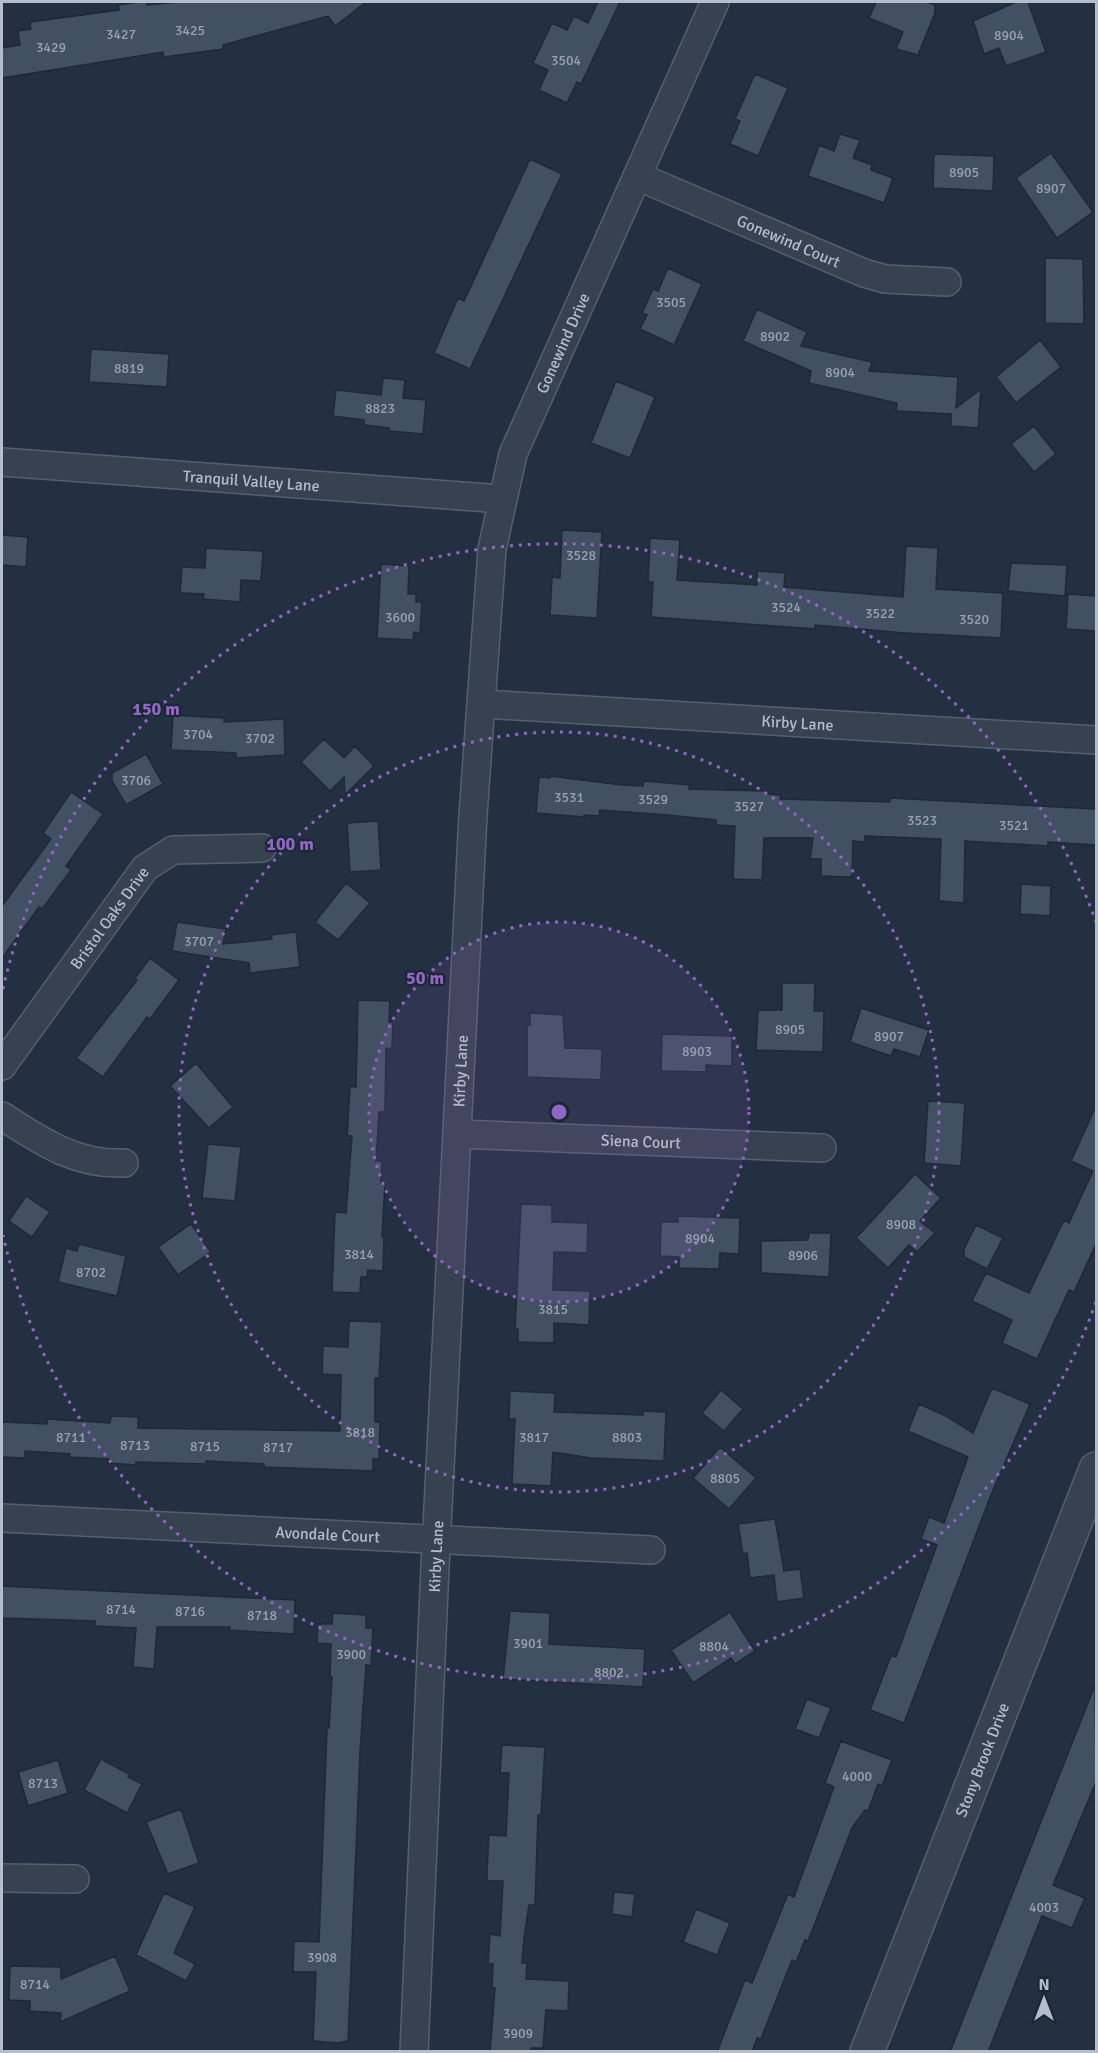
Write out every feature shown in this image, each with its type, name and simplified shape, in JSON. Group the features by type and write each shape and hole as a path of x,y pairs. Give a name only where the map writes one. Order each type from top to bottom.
{"street":[{"name":"Gonewind Drive","path":"482,704 492,549 513,454 716,2"},
{"name":"Gonewind Court","path":"637,176 864,273 885,279 947,282"},
{"name":"Tranquil Valley Lane","path":"2,462 502,499"},
{"name":"Kirby Lane","path":"414,2052 473,815 482,704 1096,740"},
{"name":"Bristol Oaks Drive","path":"2,1066 152,863 173,850 262,848"},
{"path":"2,1116 54,1149 75,1158 92,1162 124,1164"},
{"name":"Siena Court","path":"458,1134 822,1148"},
{"name":"Stony Brook Drive","path":"867,2052 1088,1517 1096,1469"},
{"name":"Avondale Court","path":"2,1518 651,1550"},
{"path":"2,1878 75,1879"}],"building":[{"path":"146,2 147,5 179,2 366,2 335,26 328,16 223,45 223,49 164,57 163,52 2,78 2,48 20,45 18,31 31,29 30,22 119,10 118,5"},
{"path":"598,2 620,2 581,84 577,82 567,103 539,90 548,70 533,63 552,23 567,30 574,16 588,23"},
{"path":"876,2 927,2 935,5 935,13 918,55 896,49 903,32 869,18"},
{"path":"1016,2 1028,2 1046,52 1006,66 999,48 984,54 973,21"},
{"path":"755,74 788,88 758,156 730,144 740,121 735,119"},
{"path":"840,134 860,140 853,158 872,165 871,170 893,178 884,203 808,176 819,145 834,151"},
{"path":"1051,153 1093,212 1057,238 1016,178"},
{"path":"934,154 994,156 993,191 933,188"},
{"path":"530,159 562,174 470,369 434,353 458,298 464,301"},
{"path":"1045,258 1083,259 1084,324 1045,323"},
{"path":"668,268 702,284 674,345 640,329 647,315 642,313 653,289 658,291"},
{"path":"757,309 807,332 801,346 872,362 869,371 958,377 956,408 981,389 978,428 951,426 951,414 896,411 897,403 809,383 811,371 743,341"},
{"path":"1040,340 1061,367 1016,403 996,377"},
{"path":"91,349 169,354 167,387 89,382"},
{"path":"383,378 405,380 403,398 426,400 423,434 389,431 389,428 364,425 364,420 333,416 336,390 381,395"},
{"path":"616,381 655,397 630,458 591,443"},
{"path":"1034,426 1056,454 1034,472 1011,444"},
{"path":"562,530 602,532 597,618 550,615 552,577 560,578"},
{"path":"2,535 28,537 26,567 2,565"},
{"path":"650,538 680,540 677,580 757,585 757,571 785,573 784,587 903,597 906,546 938,548 936,589 1003,593 1001,638 815,625 815,629 651,617 653,582 648,582"},
{"path":"206,548 263,551 261,581 241,580 240,602 203,599 204,594 180,593 182,567 205,568"},
{"path":"1011,563 1067,565 1065,596 1008,591"},
{"path":"381,564 409,566 408,594 416,594 416,602 422,602 420,633 414,632 413,640 377,638"},
{"path":"1068,594 1096,596 1096,631 1066,629"},
{"path":"173,715 224,718 224,722 284,719 285,755 236,758 236,753 171,750"},
{"path":"324,739 344,758 355,746 374,766 345,795 344,777 330,791 301,762"},
{"path":"146,754 163,784 126,805 112,781 112,773"},
{"path":"550,776 622,785 643,786 644,781 690,785 689,789 768,791 768,794 781,795 780,799 890,802 890,798 1096,809 1096,845 1048,842 1048,846 965,841 964,903 939,901 941,839 865,836 865,842 853,841 852,877 821,876 821,859 810,859 813,838 764,838 762,880 733,879 735,826 716,825 716,820 600,810 599,816 584,815 584,817 536,813 539,777 550,778"},
{"path":"71,792 103,814 66,866 71,870 42,909 39,907 2,958 2,906 51,839 43,833"},
{"path":"378,821 381,870 350,872 347,823"},
{"path":"346,883 370,903 338,940 315,922"},
{"path":"1021,884 1051,886 1050,916 1020,914"},
{"path":"177,922 226,929 223,944 272,939 271,935 296,932 300,967 250,973 249,963 172,951"},
{"path":"150,958 179,980 150,1019 147,1017 103,1077 76,1058 137,980 135,978"},
{"path":"782,983 815,983 814,1011 824,1011 823,1052 756,1050 758,1010 782,1010"},
{"path":"358,1000 390,1001 389,1022 393,1023 392,1049 386,1048 385,1112 379,1112 376,1161 382,1161 381,1183 385,1183 383,1271 368,1270 367,1277 361,1277 360,1293 332,1292 335,1212 346,1213 352,1136 347,1136 350,1086 356,1087"},
{"path":"861,1008 929,1030 920,1057 894,1049 891,1056 850,1042"},
{"path":"530,1013 563,1015 565,1048 602,1049 601,1080 527,1077 527,1025 530,1025"},
{"path":"662,1034 732,1036 732,1066 706,1065 706,1072 661,1071"},
{"path":"196,1063 233,1107 209,1128 170,1086"},
{"path":"928,1101 965,1103 961,1166 924,1163"},
{"path":"1096,1106 1096,1244 1074,1292 1069,1290 1037,1359 1002,1343 1012,1320 972,1301 986,1273 1029,1293 1064,1220 1069,1223 1093,1171 1071,1161"},
{"path":"208,1144 241,1147 235,1201 202,1198"},
{"path":"915,1174 941,1198 920,1221 935,1233 917,1252 909,1245 888,1268 856,1238"},
{"path":"26,1196 50,1212 32,1237 9,1221"},
{"path":"521,1204 552,1205 552,1222 588,1223 587,1253 554,1252 553,1290 590,1291 589,1325 554,1323 554,1343 518,1342 518,1329 515,1329"},
{"path":"678,1216 740,1218 739,1254 720,1253 719,1269 679,1268 679,1257 660,1256 661,1222 678,1222"},
{"path":"191,1224 211,1252 178,1275 158,1247"},
{"path":"976,1225 1003,1238 987,1269 964,1257 964,1249"},
{"path":"809,1233 831,1233 829,1277 761,1273 761,1241 808,1240"},
{"path":"79,1244 126,1256 117,1296 58,1282 66,1248 77,1251"},
{"path":"349,1321 382,1322 379,1378 375,1378 375,1422 380,1422 379,1459 373,1459 373,1471 264,1467 264,1464 206,1461 206,1464 136,1462 136,1465 108,1463 109,1459 69,1457 70,1454 25,1451 25,1458 2,1457 2,1422 47,1424 47,1419 110,1423 111,1416 138,1417 138,1428 340,1431 341,1375 322,1374 323,1346 348,1347"},
{"path":"992,1388 1030,1404 991,1495 904,1723 870,1710 891,1656 896,1657 937,1545 921,1539 929,1517 944,1523 968,1457 908,1431 919,1404 946,1416 973,1433"},
{"path":"721,1390 743,1409 724,1431 702,1413"},
{"path":"510,1391 555,1393 554,1412 643,1415 643,1411 666,1412 664,1461 591,1458 553,1452 551,1486 512,1484 515,1419 509,1419"},
{"path":"720,1447 756,1478 729,1509 693,1478"},
{"path":"775,1519 784,1571 800,1569 804,1598 777,1602 774,1575 750,1578 747,1553 743,1554 738,1524"},
{"path":"2,1586 295,1600 294,1634 229,1630 230,1627 157,1627 154,1669 133,1667 136,1628 95,1626 95,1621 2,1618"},
{"path":"510,1611 550,1613 549,1644 645,1649 643,1687 503,1679"},
{"path":"730,1612 755,1651 735,1664 731,1658 693,1683 671,1650"},
{"path":"333,1613 366,1615 366,1628 373,1628 371,1666 366,1665 360,1753 348,2041 338,2043 313,2041 316,1972 293,1972 294,1941 319,1942 327,1728 329,1728 332,1677 330,1677 331,1644 317,1643 318,1624 332,1624"},
{"path":"1095,1685 1096,1782 1053,1885 1085,1898 1072,1928 1042,1916 988,2052 950,2052"},
{"path":"807,1699 831,1708 819,1738 795,1729"},
{"path":"841,1741 892,1760 882,1786 878,1784 868,1811 865,1810 852,1828 808,1941 805,1940 796,1962 792,1960 761,2039 757,2038 752,2052 717,2052 745,1980 752,1983 788,1894 794,1897 834,1787 825,1783"},
{"path":"502,1745 545,1747 541,1815 538,1815 535,1905 529,1905 524,1938 522,1963 527,1963 526,1979 569,1981 568,2011 546,2010 543,2048 531,2048 531,2052 490,2052 495,1988 492,1988 493,1964 488,1964 490,1934 500,1936 503,1881 487,1881 487,1870 489,1835 506,1836 509,1773 500,1773"},
{"path":"101,1759 142,1784 127,1813 84,1790"},
{"path":"58,1760 68,1793 28,1806 18,1772"},
{"path":"181,1809 199,1863 168,1874 146,1822"},
{"path":"614,1892 635,1894 632,1917 612,1914"},
{"path":"164,1893 195,1907 174,1953 195,1964 186,1981 136,1955"},
{"path":"696,1909 730,1923 717,1955 683,1942"},
{"path":"115,1956 130,1991 60,2022 61,2013 30,2011 30,2001 9,2000 10,1966 61,1967 61,1979"}]}
